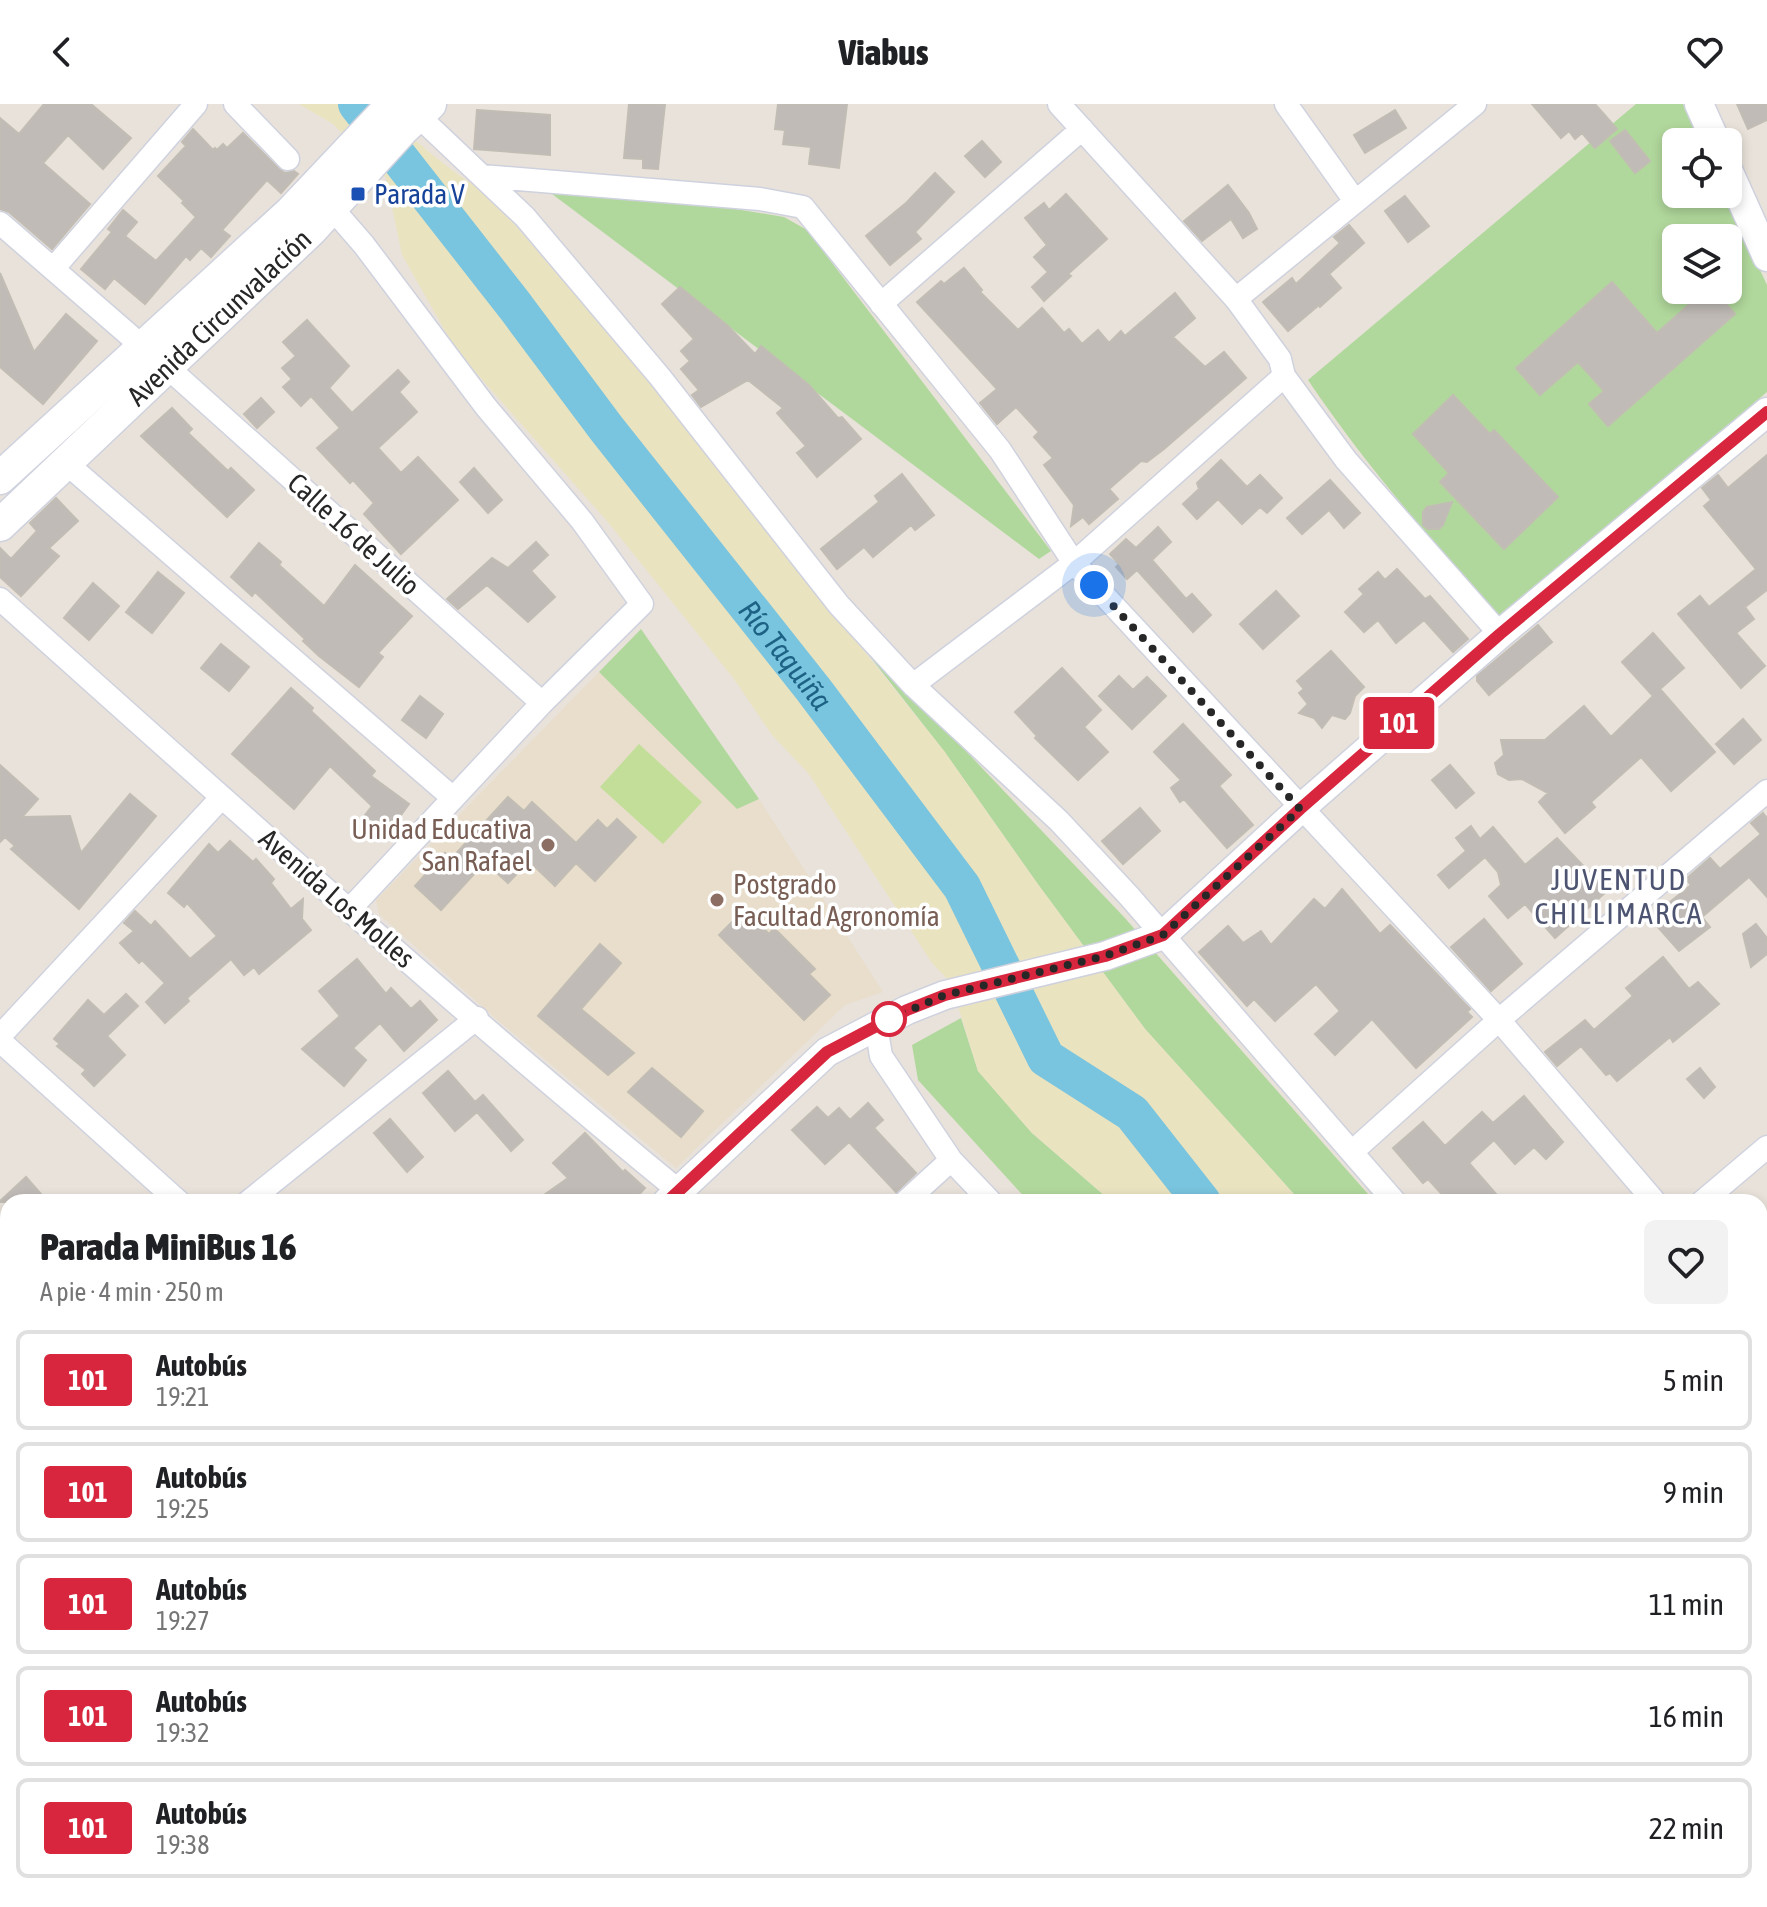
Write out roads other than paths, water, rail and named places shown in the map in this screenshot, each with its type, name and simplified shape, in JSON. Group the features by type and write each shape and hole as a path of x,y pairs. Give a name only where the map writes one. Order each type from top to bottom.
{"main road":[{"name":"Avenida Circunvalación","path":"0,525 66,463 154,356 291,212 356,161 406,112"},
{"name":"Avenida Circunvalación","path":"0,478 311,230 331,207 356,161"}],"street":[{"path":"53,269 196,104"},
{"path":"235,104 288,159"},
{"path":"1059,104 1236,299 1280,359 1284,376 1346,460 1500,634"},
{"path":"1286,104 1355,201"},
{"path":"1236,299 1475,104"},
{"path":"1699,104 1710,128"},
{"path":"406,112 525,217 660,377 839,605 913,685 1059,821 1163,935 1388,1194"},
{"path":"881,304 1082,129"},
{"path":"482,176 760,199 803,207 1000,450 1074,563 1499,1020 1648,1194"},
{"path":"1742,201 1767,257"},
{"path":"331,207 364,245 486,407 582,521 642,604 542,703 349,910"},
{"name":"Calle 16 de Julio","path":"0,223 154,356 542,703"},
{"path":"913,685 1074,563 1284,376"},
{"path":"675,1194 827,1052 876,1025 945,995 1105,956 1163,935 1300,809 1500,634 1767,412"},
{"path":"66,463 453,798"},
{"name":"Avenida Los Molles","path":"0,599 349,910 477,1018 671,1194"},
{"path":"1353,1151 1499,1020 1767,791"},
{"path":"170,1194 0,1038 222,797"},
{"path":"258,1194 477,1018"},
{"path":"876,1025 881,1056 951,1160 983,1194"},
{"path":"1711,1194 1767,1147"},
{"path":"914,1194 951,1160"}],"waterway":[{"name":"Río Taquiña","path":"357,104 606,428 813,689 962,887 1046,1058 1132,1113 1196,1194"}],"place":[{"name":"Parada V","path":"358,194"},
{"name":"Unidad Educativa San Rafael","path":"548,845"},
{"name":"Postgrado Facultad Agronomía","path":"717,900"}],"district":[{"name":"JUVENTUD CHILLIMARCA","path":"1619,896"}]}
